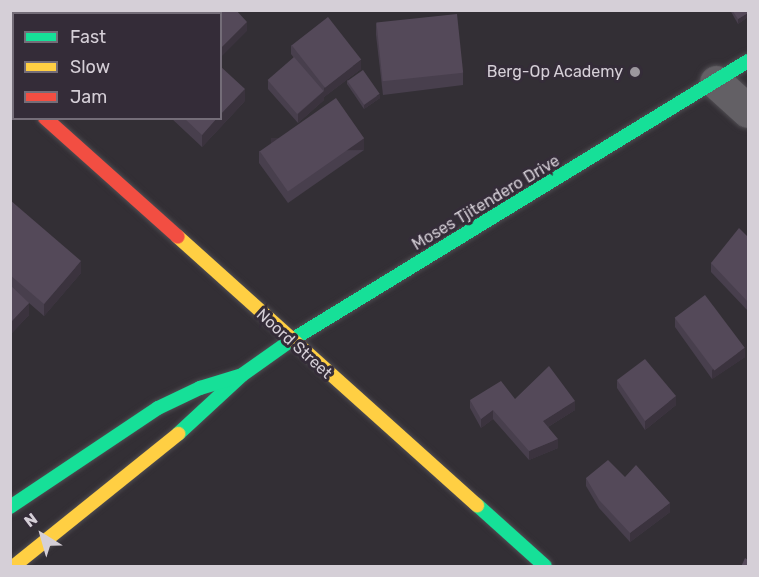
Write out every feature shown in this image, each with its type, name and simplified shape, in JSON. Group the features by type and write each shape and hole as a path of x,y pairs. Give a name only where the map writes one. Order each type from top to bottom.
{"main road":[{"name":"Moses Tjitendero Drive","path":"14,567 210,408 242,375 290,341 748,61"},
{"name":"Noord Street","path":"47,120 290,341 545,567"},
{"name":"Moses Tjitendero Drive","path":"10,507 158,408 200,388 242,375"}],"street":[{"path":"716,82 748,111"}],"building":[{"path":"53,10 106,10 106,12 53,12"},
{"path":"136,10 179,10 179,12 136,12"},
{"path":"214,10 236,10 247,22 222,47 222,12 212,12"},
{"path":"732,10 748,10 748,13 738,19"},
{"path":"457,14 463,73 383,81 376,22"},
{"path":"328,17 361,60 325,88 292,45"},
{"path":"294,57 324,91 297,114 268,80"},
{"path":"222,68 245,89 222,113"},
{"path":"363,70 380,94 364,105 347,81"},
{"path":"336,98 364,138 288,191 260,151"},
{"path":"186,120 215,120 202,135"},
{"path":"10,200 81,261 44,304 10,275"},
{"path":"739,228 748,237 748,302 711,263"},
{"path":"10,285 29,303 10,323"},
{"path":"705,295 745,348 714,371 675,318"},
{"path":"645,359 676,396 645,421 617,380"},
{"path":"549,366 575,401 543,421 558,439 529,451 493,410 481,419 470,400 501,381 515,399"},
{"path":"608,460 625,477 636,465 670,503 630,533 599,500 586,478"},
{"path":"745,558 748,560 748,567 741,567"}],"traffic: fast":[{"path":"178,434 242,375 290,341 748,61"},
{"path":"10,507 158,408 200,388 239,376"},
{"path":"477,505 545,566"}],"traffic: slow":[{"path":"178,237 477,505"},
{"path":"14,566 178,434"}],"traffic: jam":[{"path":"47,120 178,237"}],"place":[{"name":"Berg-Op Academy","path":"635,72"}]}
